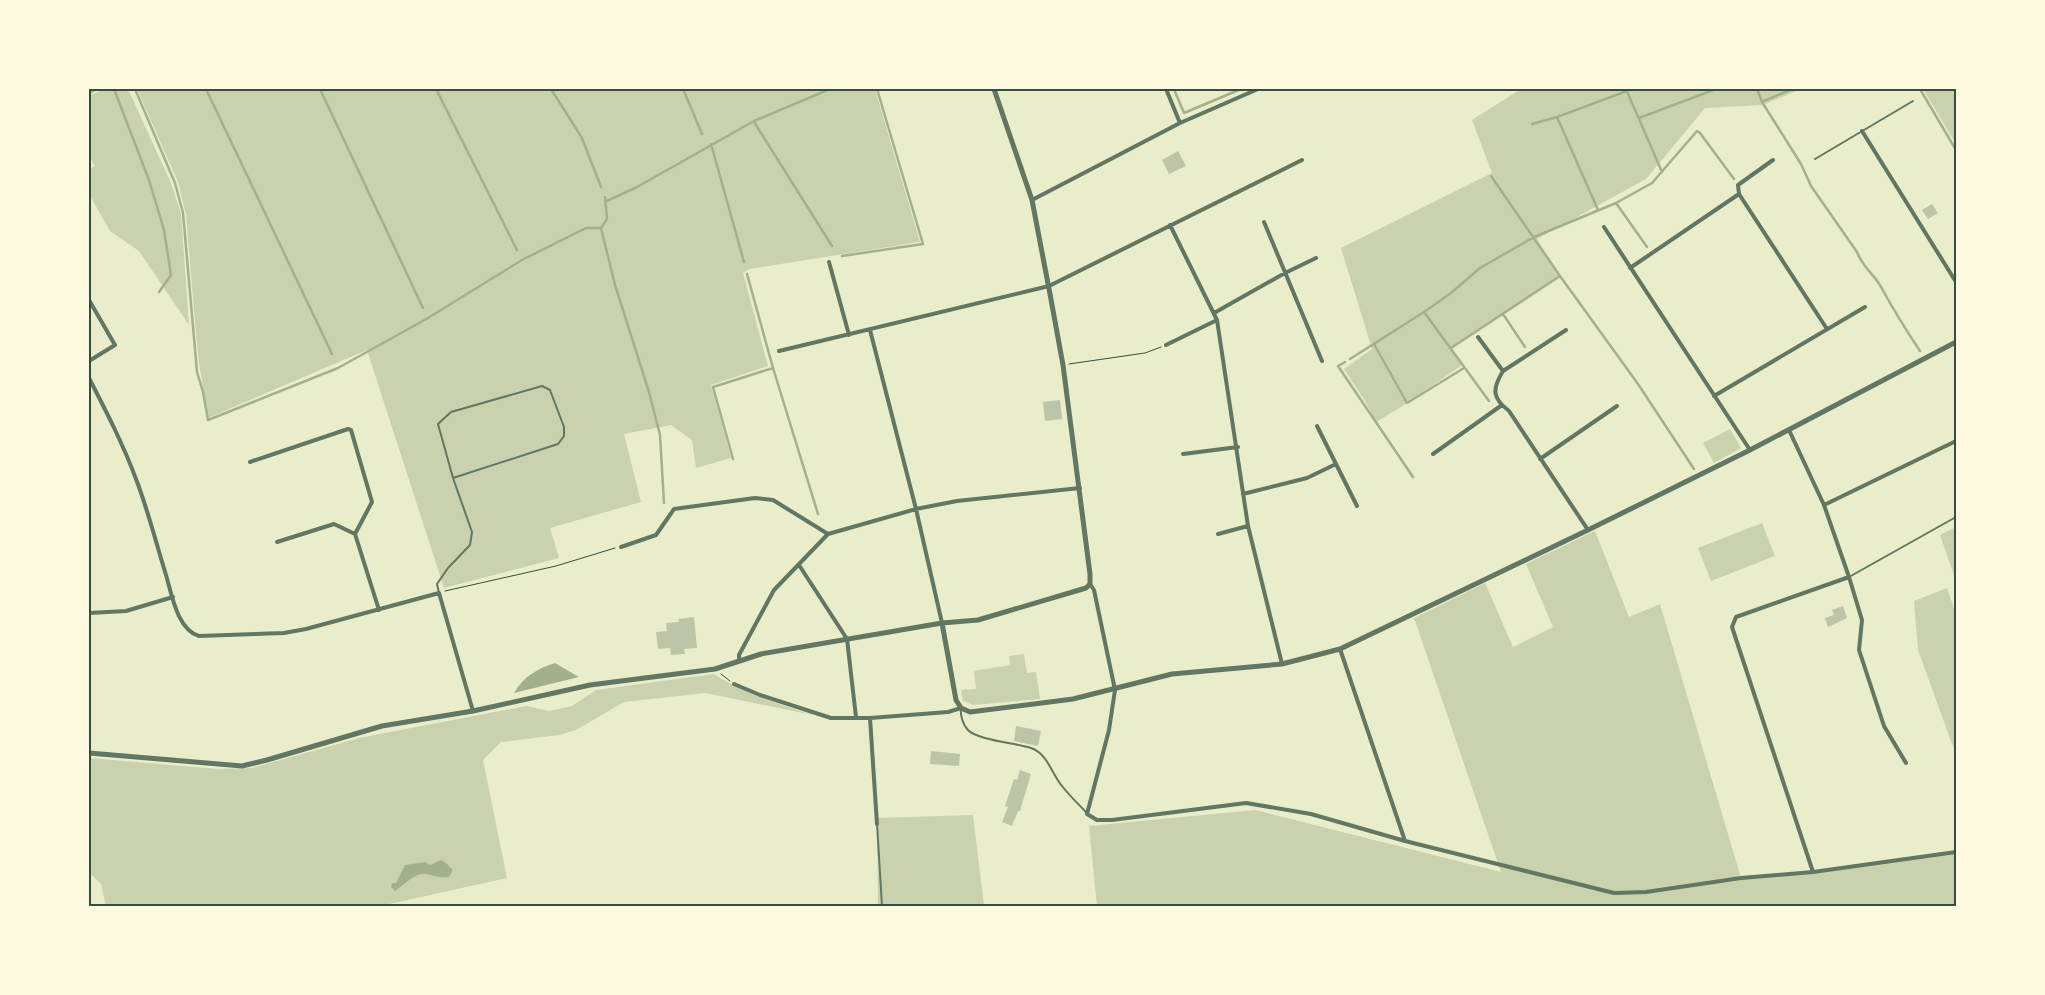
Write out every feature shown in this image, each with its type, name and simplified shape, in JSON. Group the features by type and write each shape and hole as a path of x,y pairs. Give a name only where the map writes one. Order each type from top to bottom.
{"street":[{"path":"994,89 1032,200 1063,365 1080,488 1090,584 1094,590 1114,690 1109,730 1087,814 1097,820 1112,820 1246,803 1311,814 1405,841 1614,893 1646,892 1741,878 1813,872 1956,852"},
{"path":"1166,89 1180,123"},
{"path":"1032,200 1180,123 1258,89"},
{"path":"1862,132 1956,282"},
{"path":"779,351 1049,286 1302,160"},
{"path":"1773,160 1738,185 1739,194 1827,329"},
{"path":"1630,268 1739,194"},
{"path":"1264,222 1322,361"},
{"path":"1170,225 1218,320 1248,526 1282,664"},
{"path":"1604,227 1750,450"},
{"path":"1214,313 1285,273 1316,258"},
{"path":"829,262 849,335"},
{"path":"89,300 116,345 89,361"},
{"path":"1714,396 1865,307"},
{"path":"1166,345 1218,320"},
{"path":"870,330 916,509 942,623 956,700 961,708 970,712 1073,698 1114,690 1172,674 1282,664 1340,649 1750,450 1956,342"},
{"path":"1566,330 1503,371 1494,391 1588,530"},
{"path":"1478,337 1503,371"},
{"path":"89,378 112,422 136,479 173,597 184,627 190,633 198,636 284,633 439,593 473,711"},
{"path":"1432,454 1502,405"},
{"path":"1540,459 1617,406"},
{"path":"1317,426 1356,506"},
{"path":"250,462 348,428 351,430 372,502 355,534 379,610"},
{"path":"1789,430 1824,504 1862,620 1859,650 1884,726 1906,763"},
{"path":"1824,504 1956,441"},
{"path":"1183,454 1238,447"},
{"path":"1243,494 1308,478 1336,464"},
{"path":"738,661 739,655 774,590 828,534 916,509 957,502 1080,488"},
{"path":"621,547 656,535 674,509 755,498 773,500 828,534"},
{"path":"277,542 334,524 355,534"},
{"path":"1218,534 1248,526"},
{"path":"799,564 847,639 856,717"},
{"path":"1813,872 1732,627 1736,617 1849,577"},
{"path":"89,754 242,766 382,726 473,711 590,685 715,669 761,654 942,623 971,621 1080,591 1090,584"},
{"path":"89,613 126,611 173,597"},
{"path":"1340,649 1405,841"},
{"path":"734,684 760,695 830,718 870,718 948,712 961,708"},
{"path":"870,718 877,824"}],"lane":[{"path":"1815,159 1913,101"},
{"path":"439,593 437,584 448,568 470,546 472,532 453,478 438,424 451,412 542,386 550,390 564,427 564,436 558,444 453,478"},
{"path":"1849,577 1956,518"},
{"path":"961,708 960,715 968,730 980,736 1031,748 1040,752 1056,778 1087,814"},
{"path":"877,824 882,906"}],"path":[{"path":"1063,365 1145,353 1166,345"},
{"path":"439,593 556,566 621,547"},
{"path":"715,669 734,684"}],"shaded area":[{"path":"103,89 128,89 171,183 181,214 189,325 139,251 110,231 89,194 89,169 95,166 89,156 89,96"},
{"path":"137,89 875,89 920,242 749,269 743,273 768,366 711,385 731,458 696,468 692,440 671,425 624,434 641,502 550,528 559,558 444,588 367,350 208,418 198,356 186,215 178,182"},
{"path":"1521,89 1801,89 1763,105 1705,108 1646,179 1537,239 1560,276 1451,348 1462,365 1376,422 1344,369 1372,349 1341,248 1492,173 1472,120"},
{"path":"1923,89 1956,89 1956,144"},
{"path":"1730,429 1741,448 1714,463 1703,443"},
{"path":"1762,523 1775,556 1711,581 1698,548"},
{"path":"1956,527 1956,581 1940,535"},
{"path":"1595,531 1629,617 1660,604 1741,878 1876,865 1956,850 1956,906 1097,906 1089,826 1255,810 1501,872 1414,618 1485,583 1513,647 1553,627 1526,564"},
{"path":"1947,588 1956,614 1956,755 1918,650 1914,601"},
{"path":"1024,654 1027,673 1036,672 1040,699 973,705 963,701 961,690 976,689 974,671 1010,665 1009,656"},
{"path":"555,663 579,677 514,693 522,682 532,674"},
{"path":"714,674 749,693 813,715 705,693 624,702 576,730 559,735 501,742 483,760 507,878 380,906 106,906 101,884 89,872 89,758 217,769 252,768 359,738 526,706 549,711 572,706 596,690"},
{"path":"973,815 984,906 878,906 877,818"},
{"path":"441,860 453,870 449,877 422,874 414,877 395,891 391,887 392,883 396,883 405,865 425,862 430,865"}],"building":[{"path":"1178,151 1186,166 1169,174 1162,160"},
{"path":"1932,204 1938,213 1928,219 1922,210"},
{"path":"1060,400 1062,419 1045,421 1043,402"},
{"path":"1843,606 1847,618 1828,627 1825,618 1834,615 1832,610"},
{"path":"694,617 697,648 684,649 685,654 671,655 670,648 658,649 656,632 667,631 666,623 679,622 678,619"},
{"path":"1016,726 1041,731 1038,746 1014,741"},
{"path":"931,751 960,754 959,766 930,764"},
{"path":"1020,770 1031,774 1020,811 1018,811 1012,826 1002,822 1008,807 1005,806 1014,779 1017,780"}],"waterway":[{"path":"89,93 97,89"},
{"path":"114,89 149,180 164,230 171,275 159,292"},
{"path":"135,89 175,183 183,213 197,372 208,420 338,368 428,318 522,260 586,228 601,228"},
{"path":"206,89 332,354"},
{"path":"320,89 423,308"},
{"path":"436,89 517,250"},
{"path":"551,89 582,138 601,187"},
{"path":"683,89 702,134"},
{"path":"607,201 637,187 754,121 830,89"},
{"path":"842,256 923,244 877,89"},
{"path":"1174,89 1184,113 1241,89"},
{"path":"1626,89 1662,172"},
{"path":"1639,118 1716,89"},
{"path":"1757,89 1762,102 1801,164 1811,186 1862,262 1878,282 1920,351"},
{"path":"1762,102 1792,89"},
{"path":"1920,89 1956,150"},
{"path":"1532,124 1557,117 1627,91"},
{"path":"1557,117 1598,210"},
{"path":"754,122 832,246"},
{"path":"1350,359 1424,312 1451,293 1480,268 1534,237 1616,203 1652,183 1697,131 1734,179"},
{"path":"711,144 744,262"},
{"path":"1491,176 1638,384 1694,469"},
{"path":"605,197 607,219 601,228 615,285 649,392 660,435 664,503"},
{"path":"1616,203 1647,247"},
{"path":"747,274 773,368 818,514"},
{"path":"1451,348 1560,276"},
{"path":"1424,312 1489,401"},
{"path":"1503,314 1525,347"},
{"path":"1374,344 1407,403 1464,368"},
{"path":"1345,362 1338,366 1413,477"},
{"path":"733,459 713,387 773,368"}]}
